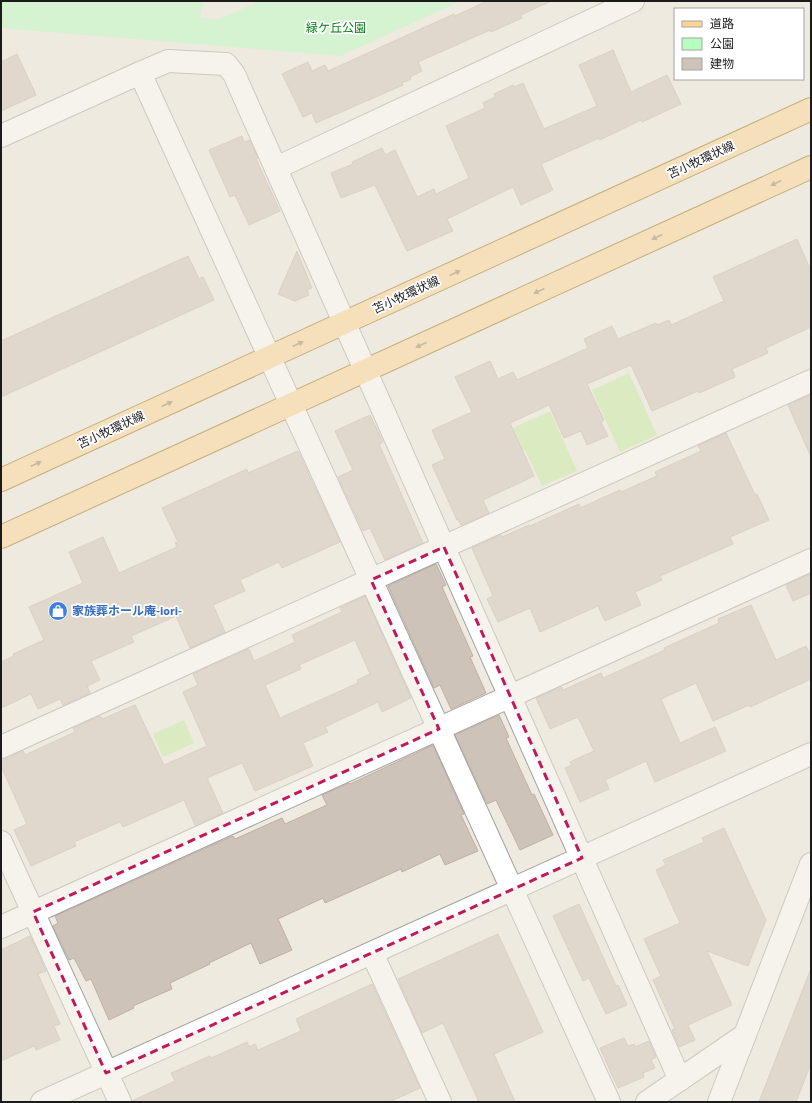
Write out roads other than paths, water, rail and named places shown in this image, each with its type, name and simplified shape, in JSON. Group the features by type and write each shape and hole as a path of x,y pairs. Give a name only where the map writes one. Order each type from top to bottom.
{"main road":[{"name":"苫小牧環状線","path":"1,480 811,110"},
{"path":"1,537 811,167"}],"street":[{"path":"276,168 633,1"},
{"path":"1,136 140,72 168,61 226,64 234,74 680,1080"},
{"path":"140,72 608,1102"},
{"path":"1,747 811,381"},
{"path":"1,927 811,560"},
{"path":"42,1102 811,754"},
{"path":"1,842 120,1102"},
{"path":"719,1102 811,864"},
{"path":"372,953 440,1102"},
{"path":"647,1102 745,1035"}],"place":[{"name":"家族葬ホール庵-iori-","path":"58,611"}],"park label":[{"name":"緑ケ丘公園","path":"336,28"}]}
